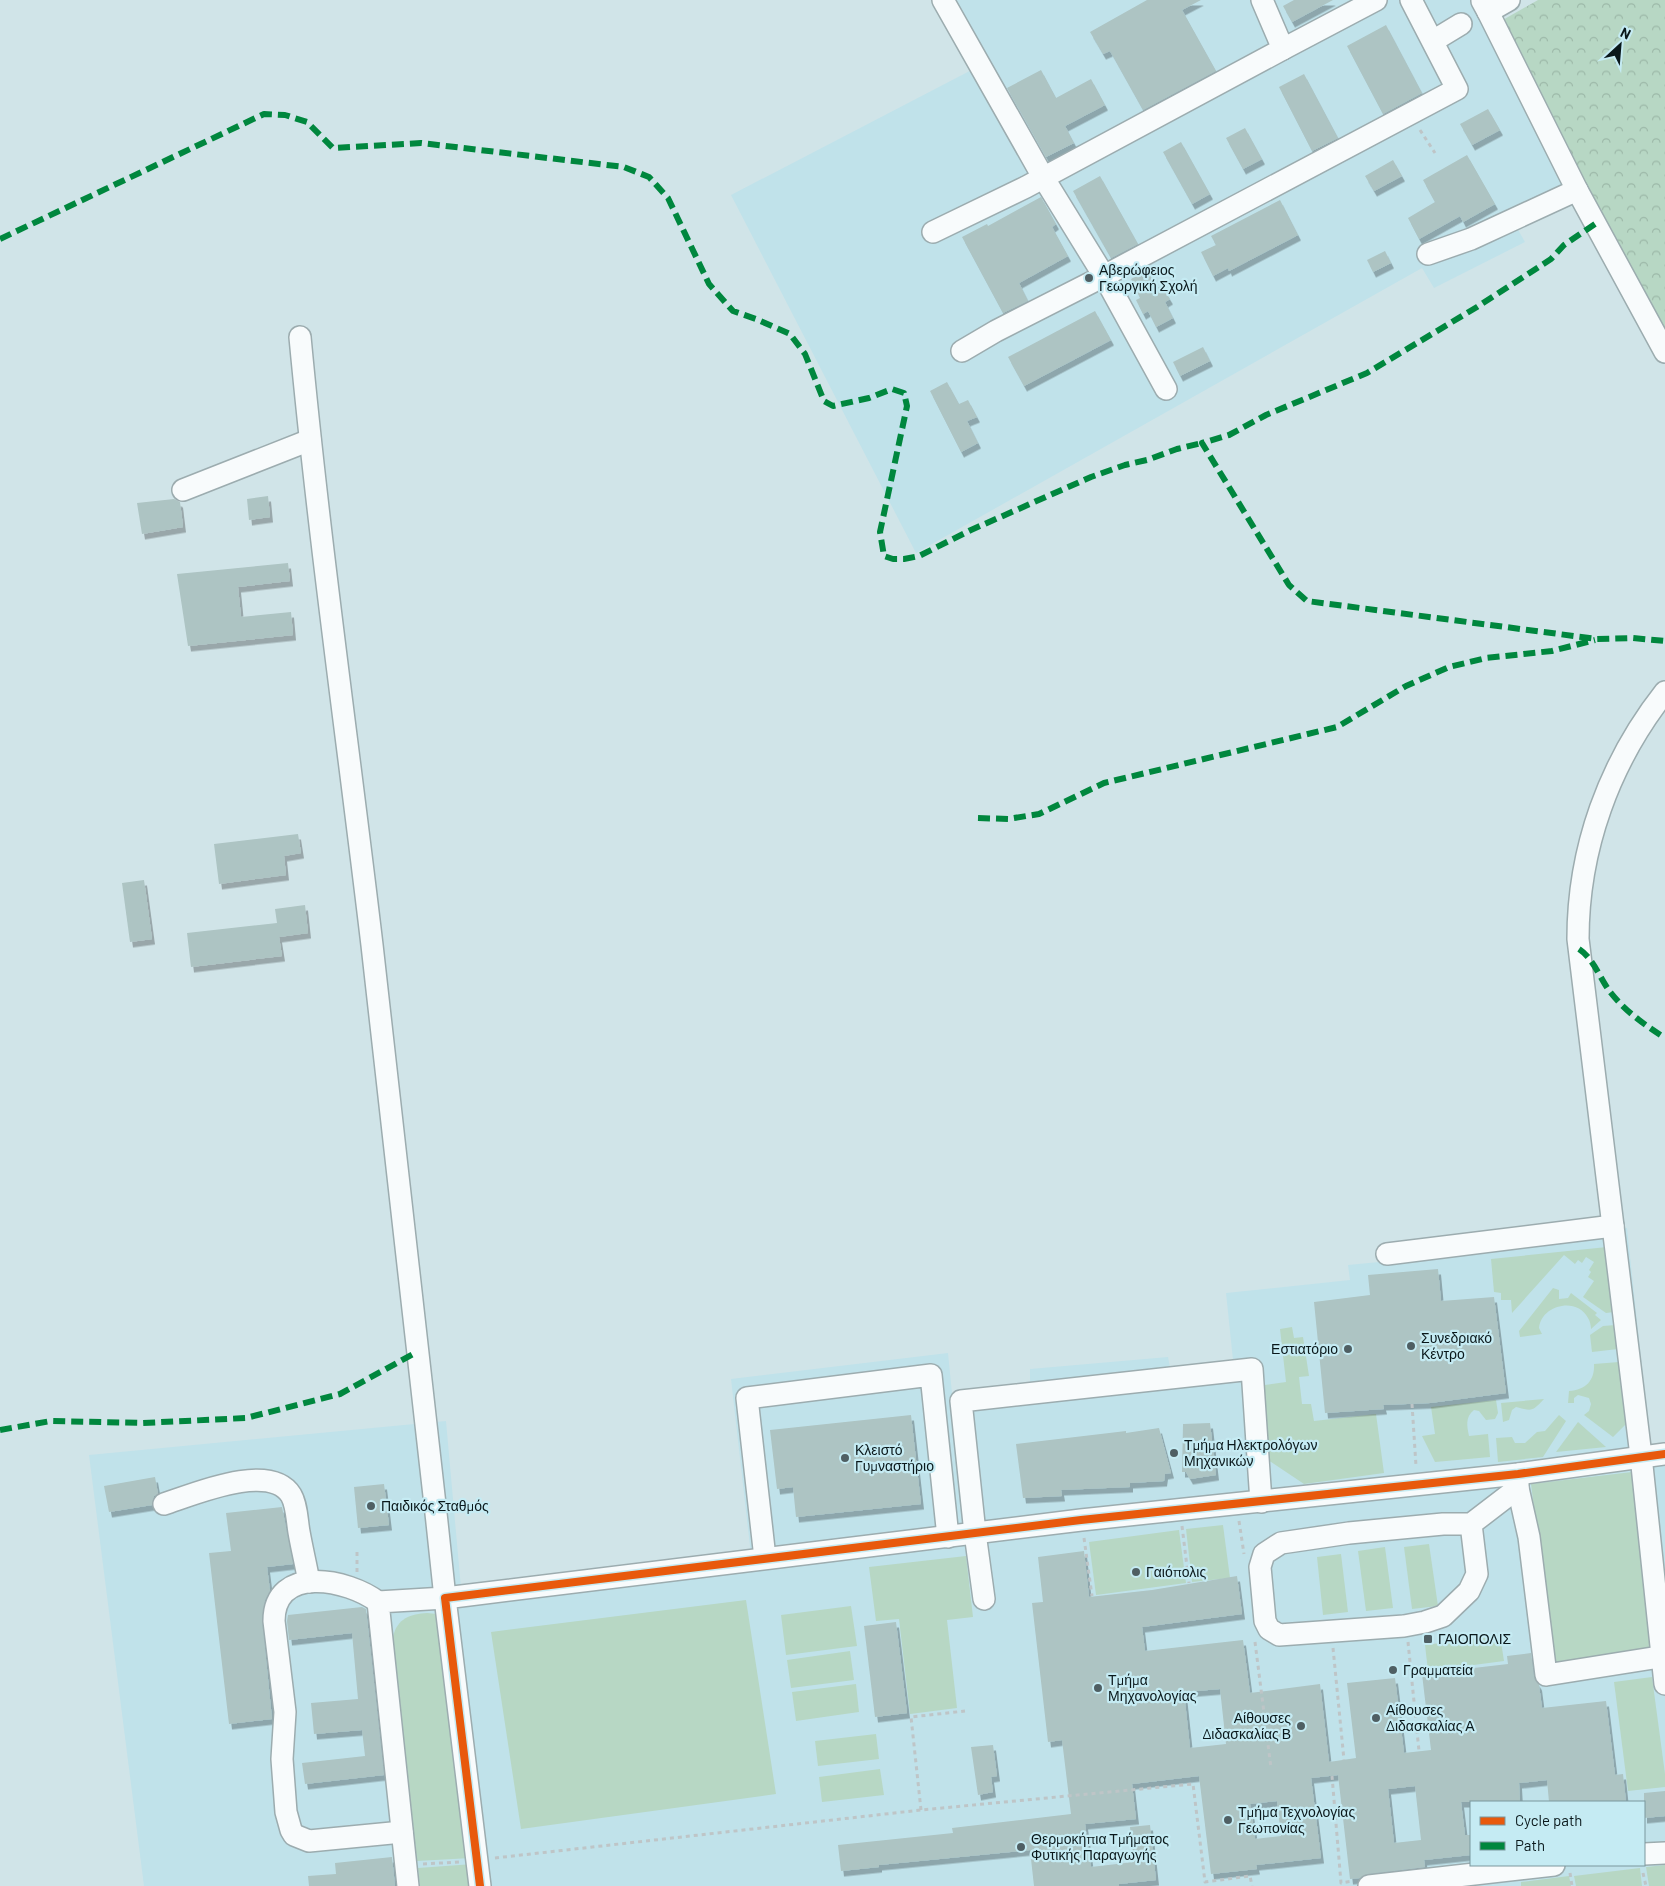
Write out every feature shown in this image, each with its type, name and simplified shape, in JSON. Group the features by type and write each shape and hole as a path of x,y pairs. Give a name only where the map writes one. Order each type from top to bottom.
{"street":[{"path":"943,0 1043,177 1104,276 1166,389"},
{"path":"1262,0 1284,49"},
{"path":"933,232 1043,177 1376,0"},
{"path":"962,351 996,331 1104,276 1457,89 1411,0"},
{"path":"1509,0 1485,6 1577,190 1665,352"},
{"path":"1433,41 1461,24"},
{"path":"1428,254 1484,234 1577,190"},
{"path":"300,337 310,440 371,938 445,1598 480,1886"},
{"path":"183,490 310,440"},
{"path":"1665,692 1631,742 1607,790 1591,835 1580,896 1578,939 1641,1456 1658,1561 1665,1684"},
{"path":"1387,1254 1613,1226"},
{"path":"984,1598 975,1534 961,1401 1252,1369 1261,1502"},
{"path":"765,1558 748,1398 931,1376 948,1537"},
{"path":"402,1832 309,1841 294,1835 290,1830 286,1812 282,1760 285,1712 274,1612 284,1593 298,1584 319,1581 342,1585 362,1592 378,1602 445,1598 1082,1520 1261,1502 1518,1481 1641,1456 1665,1454"},
{"path":"164,1504 213,1488 253,1480 273,1482 281,1486 290,1494 296,1510 309,1582"},
{"path":"1472,1524 1477,1574 1469,1591 1444,1616 1404,1626 1279,1636 1270,1629 1265,1621 1260,1567 1264,1554 1281,1543 1443,1524 1472,1524 1518,1481"},
{"path":"1518,1481 1529,1537 1546,1674 1663,1656"},
{"path":"378,1602 407,1876"},
{"path":"1645,1854 1665,1853"},
{"path":"1369,1886 1507,1878 1550,1866"}],"path":[{"path":"1410,114 1435,153"},
{"path":"1412,1404 1416,1463"},
{"path":"1082,1520 1092,1596"},
{"path":"1182,1526 1189,1583"},
{"path":"1404,1626 1408,1642 1419,1751"},
{"path":"1331,1632 1344,1760"},
{"path":"921,1810 911,1717 965,1711"},
{"path":"1332,1776 1341,1883 1369,1879 1369,1886"},
{"path":"407,1876 477,1860 921,1810 1194,1784 1205,1882 1250,1876 1252,1886"},
{"path":"1642,1866 1646,1886"}],"shaded area":[{"name":"Αβερώφειος Γεωργική Σχολή","path":"952,0 1473,0 1569,189 1512,219 1525,242 1434,288 1422,268 916,553 731,195 985,63"},
{"name":"Γαιόπολις","path":"1627,1228 1651,1452 1665,1451 1665,1886 144,1886 89,1455 446,1421 461,1588 751,1555 731,1379 948,1353 952,1393 1030,1384 1030,1369 1168,1357 1170,1367 1233,1360 1226,1293 1350,1280 1348,1265 1379,1262 1378,1251"}],"green space":[{"path":"1538,0 1665,0 1665,333 1630,270 1501,21"},
{"path":"1607,1247 1614,1312 1606,1313 1583,1297 1594,1281 1588,1277 1591,1272 1589,1270 1594,1262 1586,1257 1582,1263 1578,1260 1575,1264 1564,1255 1512,1313 1511,1300 1501,1300 1501,1293 1494,1292 1491,1259"},
{"path":"1553,1288 1559,1290 1559,1299 1568,1298 1571,1293 1597,1313 1595,1315 1601,1320 1591,1329 1589,1319 1583,1311 1568,1305 1560,1306 1552,1309 1541,1320 1539,1328 1542,1334 1520,1337 1519,1331"},
{"path":"1615,1325 1618,1349 1592,1352 1590,1335 1603,1326"},
{"path":"1292,1327 1294,1338 1303,1337 1309,1376 1299,1377 1302,1404 1311,1404 1314,1421 1376,1414 1384,1473 1304,1484 1265,1458 1258,1386 1286,1382 1280,1329"},
{"path":"1619,1362 1626,1424 1613,1437 1584,1415 1589,1411 1591,1404 1589,1398 1578,1395 1574,1398 1574,1403 1568,1403 1569,1391 1580,1389 1591,1379 1594,1364"},
{"path":"1544,1399 1531,1409 1516,1407 1512,1410 1509,1420 1503,1422 1501,1403"},
{"path":"1496,1400 1498,1413 1495,1419 1486,1420 1479,1411 1474,1410 1467,1422 1469,1436 1488,1434 1490,1457 1435,1462 1422,1436 1435,1434 1431,1407"},
{"path":"1559,1415 1566,1421 1543,1457 1498,1462 1496,1438 1512,1437 1515,1443 1525,1443 1537,1432 1545,1431"},
{"path":"1578,1422 1606,1447 1556,1452"},
{"path":"1632,1472 1655,1653 1554,1666 1531,1484"},
{"path":"1223,1525 1230,1578 1192,1582 1186,1529"},
{"path":"1179,1530 1186,1583 1096,1595 1089,1542"},
{"path":"1429,1544 1438,1606 1412,1609 1404,1547"},
{"path":"1385,1547 1393,1608 1366,1611 1358,1551"},
{"path":"1341,1554 1348,1612 1323,1615 1317,1557"},
{"path":"966,1556 973,1617 947,1620 957,1708 910,1714 899,1619 876,1621 869,1567"},
{"path":"746,1600 776,1794 521,1829 491,1632"},
{"path":"851,1606 857,1646 786,1655 781,1615"},
{"path":"427,1613 437,1614 471,1858 417,1861 393,1637 401,1621 410,1616"},
{"path":"1500,1635 1504,1661 1428,1671 1425,1645"},
{"path":"850,1651 854,1680 791,1688 787,1660"},
{"path":"1652,1677 1665,1774 1665,1787 1628,1791 1614,1682"},
{"path":"856,1684 859,1712 796,1721 792,1692"},
{"path":"876,1734 879,1759 818,1766 815,1741"},
{"path":"880,1769 884,1795 822,1802 819,1777"},
{"path":"473,1864 475,1886 420,1886 418,1868"},
{"path":"1665,1865 1665,1886 1649,1886 1646,1867"},
{"path":"1640,1868 1642,1886 1576,1886 1574,1876"},
{"path":"1569,1876 1571,1886 1521,1886 1521,1882"}],"building":[{"path":"1147,0 1201,0 1182,10 1216,71 1143,110 1110,51 1103,54 1090,32"},
{"path":"1294,0 1333,0 1292,22 1283,6"},
{"path":"1386,25 1422,93 1383,114 1347,46"},
{"path":"1041,70 1056,98 1091,79 1105,105 1065,126 1074,143 1046,157 1007,88"},
{"path":"1304,74 1338,138 1312,151 1279,87"},
{"path":"1488,109 1500,130 1472,145 1460,124"},
{"path":"1245,128 1262,159 1243,169 1226,138"},
{"path":"1181,142 1210,194 1192,204 1163,152"},
{"path":"1467,155 1495,204 1463,222 1460,216 1419,239 1408,218 1435,202 1423,180"},
{"path":"1393,160 1402,176 1374,191 1365,176"},
{"path":"1100,176 1138,244 1111,258 1073,191"},
{"path":"1041,197 1056,224 1052,227 1068,256 1019,283 1028,301 1003,313 962,237 987,224 988,226"},
{"path":"1280,200 1298,235 1229,271 1228,268 1213,276 1201,252 1216,245 1211,236"},
{"path":"1385,251 1391,263 1373,272 1367,260"},
{"path":"1147,270 1157,288 1162,286 1170,299 1165,302 1173,318 1156,327 1148,311 1143,314 1136,300 1140,298 1131,279"},
{"path":"1095,311 1111,340 1024,386 1008,357"},
{"path":"1203,347 1210,361 1180,376 1173,362"},
{"path":"947,382 959,404 968,400 977,417 967,421 978,443 961,452 930,391"},
{"path":"268,496 270,517 249,520 247,499"},
{"path":"174,499 180,502 183,527 142,534 137,503"},
{"path":"288,563 290,581 238,587 241,617 291,612 293,635 188,646 177,574"},
{"path":"298,834 301,853 284,856 286,875 219,884 214,844"},
{"path":"144,880 152,939 130,942 122,883"},
{"path":"305,905 308,933 279,937 282,956 191,967 187,933 277,923 275,909"},
{"path":"1438,1269 1441,1301 1494,1297 1506,1393 1430,1403 1383,1405 1384,1409 1325,1413 1314,1302 1370,1295 1368,1275"},
{"name":"Κλειστό Γυμναστήριο","path":"911,1415 921,1504 796,1517 793,1487 777,1489 770,1430"},
{"path":"1210,1423 1216,1475 1190,1479 1186,1472 1182,1472 1183,1424"},
{"path":"1159,1428 1171,1473 1165,1474 1164,1481 1130,1483 1130,1487 1061,1490 1062,1496 1023,1498 1016,1444"},
{"path":"155,1477 158,1494 154,1496 152,1505 109,1512 104,1486"},
{"name":"Παιδικός Σταθμός","path":"384,1484 389,1525 358,1528 354,1487"},
{"path":"282,1507 293,1564 267,1567 270,1591 265,1600 262,1619 272,1719 229,1724 209,1553 231,1551 226,1513"},
{"path":"1084,1551 1089,1597 1152,1590 1237,1576 1242,1614 1142,1627 1145,1651 1243,1640 1250,1693 1320,1684 1329,1762 1356,1758 1347,1683 1395,1678 1404,1753 1431,1750 1422,1674 1508,1664 1507,1656 1531,1653 1534,1677 1539,1685 1542,1708 1606,1701 1615,1775 1623,1774 1626,1801 1549,1801 1547,1780 1519,1783 1520,1801 1461,1802 1465,1835 1470,1835 1470,1855 1424,1860 1425,1867 1368,1874 1360,1878 1350,1879 1338,1775 1311,1778 1321,1858 1256,1865 1257,1869 1211,1874 1199,1776 1132,1784 1136,1819 1085,1824 1091,1867 1134,1862 1130,1827 1150,1825 1156,1880 1119,1884 1119,1886 1034,1886 1030,1850 879,1865 879,1867 841,1871 838,1845 953,1833 952,1828 1071,1814 1062,1740 1048,1742 1032,1603 1043,1602 1038,1557","holes":["1220,1689 1226,1744 1190,1748 1184,1692","1415,1786 1421,1840 1394,1843 1388,1789","1277,1801 1281,1836 1255,1839 1250,1804"]},
{"path":"362,1607 366,1609 384,1775 305,1784 302,1763 365,1756 362,1730 314,1734 311,1703 358,1699 352,1633 289,1640 288,1615"},
{"path":"896,1622 907,1713 875,1717 864,1626"},
{"path":"993,1745 997,1776 991,1777 993,1792 978,1795 971,1747"},
{"path":"1665,1791 1665,1816 1645,1818 1644,1793"},
{"path":"392,1857 395,1886 309,1886 308,1876 336,1874 335,1863"}],"marked path":[{"path":"0,239 264,114 285,115 307,122 333,148 421,143 624,167 649,177 668,198 709,284 733,311 790,334 805,354 824,401 833,406 869,398 892,389 904,393 907,406 880,532 884,556 893,559 919,556 971,530 1091,477 1177,449 1202,443"},
{"path":"1595,224 1564,245 1551,259 1477,307 1367,373 1266,415 1229,435 1202,443 1289,585 1307,601 1597,639 1633,638 1665,641"},
{"path":"978,818 1008,819 1039,814 1104,783 1337,727 1406,686 1449,667 1486,658 1552,651 1595,640"},
{"path":"1579,949 1589,958 1607,988 1617,1000 1629,1012 1665,1038"},
{"path":"0,1430 51,1421 143,1423 246,1418 340,1394 417,1352"}],"cycle path":[{"path":"480,1886 445,1598 1081,1520 1518,1474 1665,1454"}],"place":[{"name":"Αβερώφειος Γεωργική Σχολή","path":"1089,278"},
{"name":"Συνεδριακό Κέντρο","path":"1411,1346"},
{"name":"Εστιατόριο","path":"1348,1349"},
{"name":"Τμήμα Ηλεκτρολόγων Μηχανικών","path":"1174,1453"},
{"name":"Κλειστό Γυμναστήριο","path":"845,1458"},
{"name":"Παιδικός Σταθμός","path":"371,1506"},
{"name":"Γαιόπολις","path":"1136,1572"},
{"name":"ΓΑΙΟΠΟΛΙΣ","path":"1428,1639"},
{"name":"Γραμματεία","path":"1393,1670"},
{"name":"Τμήμα Μηχανολογίας","path":"1098,1688"},
{"name":"Αίθουσες Διδασκαλίας Α","path":"1376,1718"},
{"name":"Αίθουσες Διδασκαλίας Β","path":"1301,1726"},
{"name":"Τμήμα Τεχνολογίας Γεωπονίας","path":"1228,1820"},
{"name":"Θερμοκήπια Τμήματος Φυτικής Παραγωγής","path":"1021,1847"}]}
